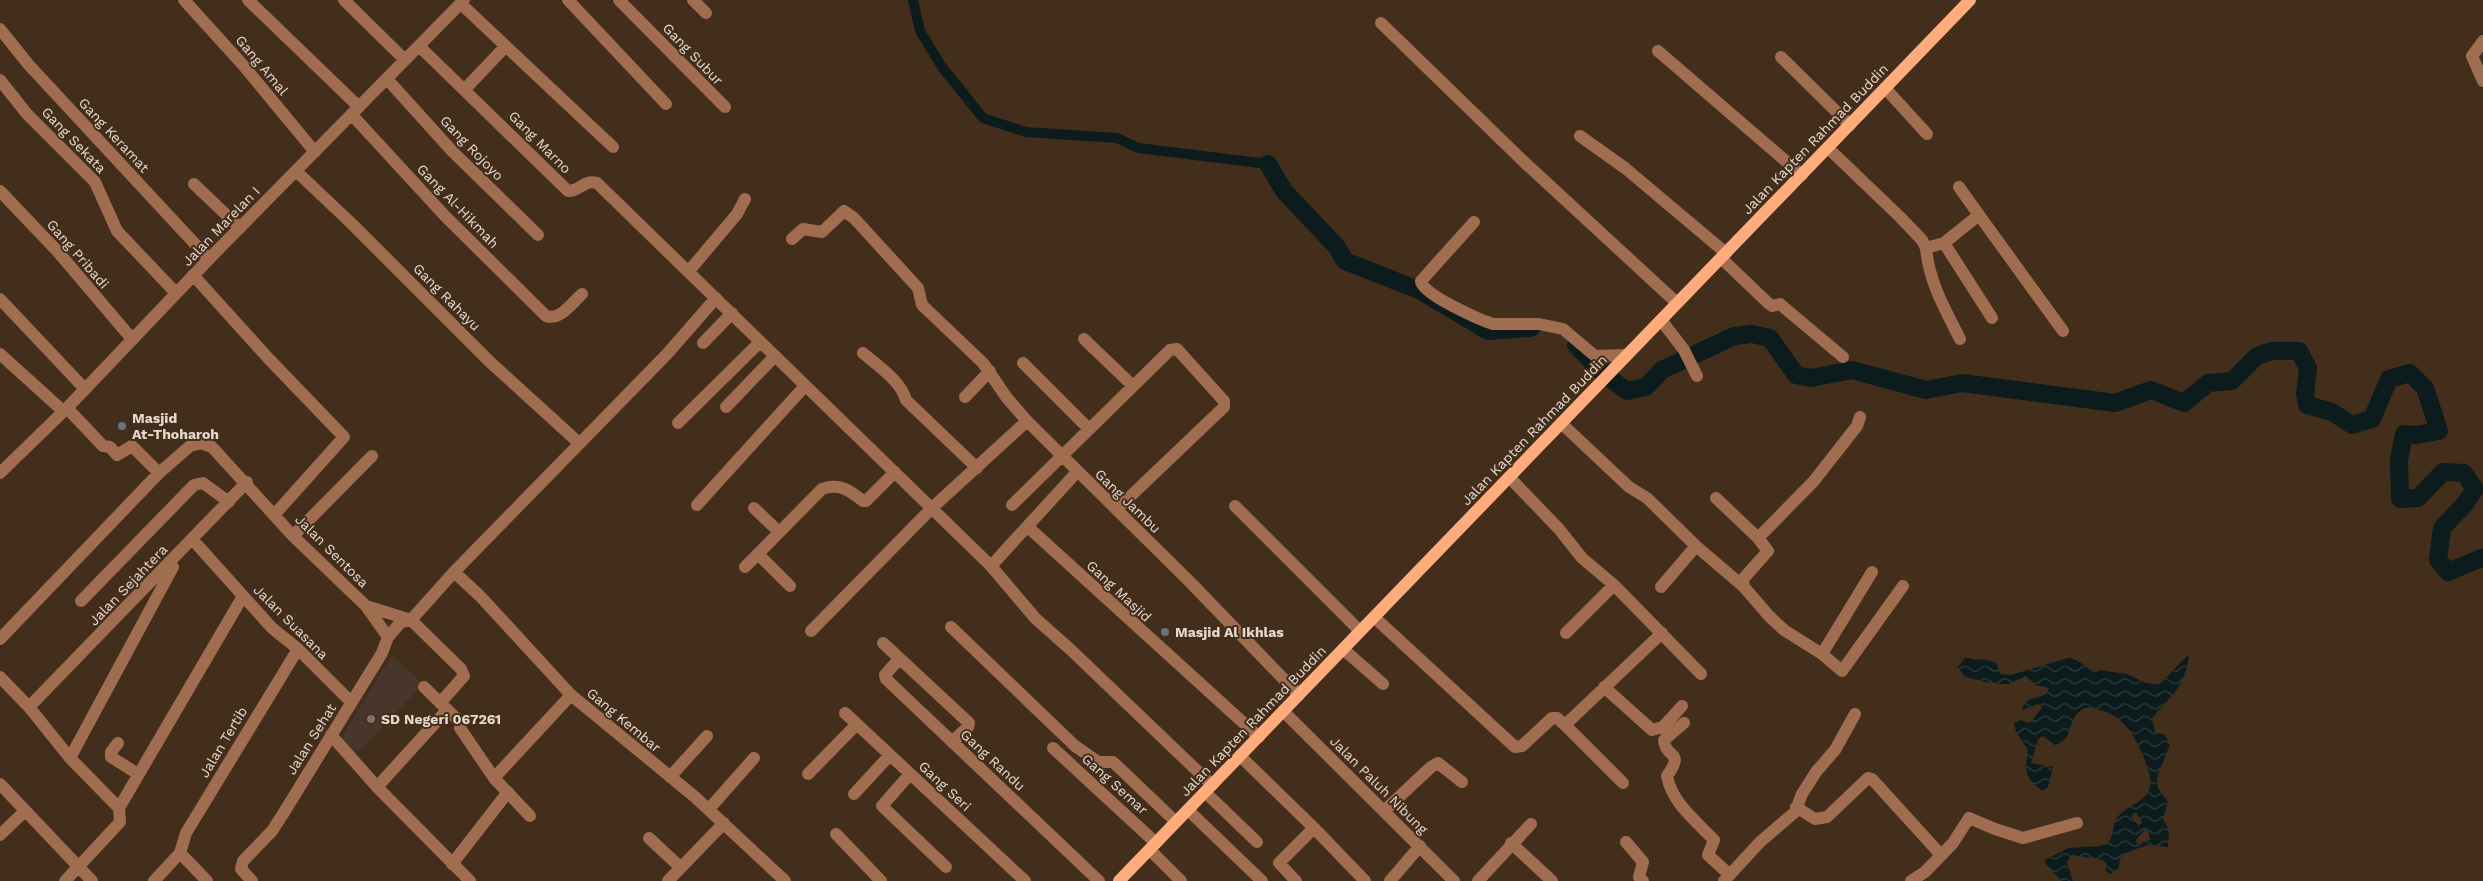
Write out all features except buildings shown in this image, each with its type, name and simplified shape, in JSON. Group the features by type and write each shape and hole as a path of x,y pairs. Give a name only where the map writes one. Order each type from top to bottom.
{"main road":[{"name":"Jalan Kapten Rahmad Buddin","path":"1119,881 1970,0"}],"street":[{"name":"Gang Amal","path":"184,0 243,65 315,152"},
{"name":"Gang Al-Hikmah","path":"248,0 356,111 445,216 546,316 559,316 582,294"},
{"path":"344,0 405,60"},
{"path":"568,0 666,104"},
{"name":"Gang Subur","path":"619,0 725,108"},
{"path":"693,0 706,12"},
{"name":"Jalan Marelan I","path":"2,469 65,410 209,258 463,2"},
{"path":"463,2 506,46 613,147"},
{"path":"1381,23 1523,161 1678,304"},
{"name":"Gang Keramat","path":"0,29 44,83 209,258"},
{"path":"2483,41 2472,56 2483,81"},
{"name":"Gang Marno","path":"419,46 568,191 574,191 586,182 597,183 732,313 759,343 991,566 1034,618 1071,650 1208,789 1257,842"},
{"path":"465,89 506,46"},
{"path":"1658,51 1802,175"},
{"path":"1781,57 1850,124"},
{"name":"Gang Rojoyo","path":"386,79 452,151 538,235"},
{"name":"Gang Sekata","path":"0,80 27,114 95,182 117,231 176,293"},
{"path":"1885,88 1927,134"},
{"path":"1580,136 1625,168 1723,256 1768,303 1772,306 1780,304 1843,357"},
{"path":"1828,148 1922,240 1926,248 1928,268 1932,282 1960,339"},
{"name":"Gang Rahayu","path":"296,171 352,222 490,362 578,443"},
{"path":"194,184 240,228"},
{"path":"1959,187 2063,330"},
{"name":"Gang Pribadi","path":"0,191 59,253 132,338"},
{"path":"688,272 737,214 745,199"},
{"name":"Gang Jambu","path":"792,239 803,229 822,232 841,212 846,212 918,288 922,305 990,371 1007,398 1027,421 1077,472 1117,509 1299,695"},
{"path":"1926,248 1944,243 1979,215"},
{"path":"1474,222 1421,281 1423,287 1446,302 1485,321 1501,324 1547,325 1565,331 1595,356 1627,354"},
{"path":"1944,243 1992,318"},
{"path":"194,276 268,358 344,437 275,514"},
{"path":"0,298 85,389"},
{"path":"366,606 388,637 401,622 411,620 454,572 578,443 667,354 716,298"},
{"path":"704,343 732,313"},
{"path":"1662,320 1684,350 1697,376"},
{"path":"1084,339 1133,386"},
{"path":"678,422 759,343"},
{"path":"1012,505 1170,350 1177,349 1224,401 1224,407 1117,509"},
{"path":"863,353 904,391 906,400 977,468"},
{"path":"0,354 104,446 110,446 117,455 132,446 159,473 0,639"},
{"path":"726,407 774,357"},
{"path":"1023,363 1089,429"},
{"path":"965,397 990,371"},
{"path":"696,505 805,386"},
{"path":"1758,538 1813,482 1857,426 1860,418"},
{"path":"811,631 932,508 1027,421"},
{"path":"1561,423 1629,487 1647,498 1696,546 1744,587 1784,630 1822,654 1842,671 1903,586"},
{"name":"Jalan Sentosa","path":"159,473 190,446 204,443 212,447 247,482 294,536 366,606 411,620"},
{"path":"294,536 372,456"},
{"path":"745,567 822,489 836,486 847,488 862,501 866,501 894,472"},
{"path":"991,566 1077,472"},
{"path":"1509,477 1559,528 1582,558 1614,585 1701,674"},
{"name":"Jalan Sejahtera","path":"29,707 247,482"},
{"path":"81,601 194,485 203,483 229,502"},
{"path":"1716,498 1758,538 1768,551 1743,579 1744,587"},
{"path":"1235,506 1360,631"},
{"path":"754,508 780,532"},
{"name":"Gang Masjid","path":"1028,526 1258,737"},
{"name":"Jalan Suasana","path":"192,539 272,628 298,649 351,702"},
{"path":"1662,587 1696,546"},
{"path":"70,758 180,553"},
{"path":"758,554 790,586"},
{"name":"Gang Kembar","path":"454,572 480,596 571,695 709,809 785,881"},
{"path":"1822,654 1872,572"},
{"path":"1566,633 1614,585"},
{"path":"119,808 243,596"},
{"path":"1374,617 1515,747 1522,746 1552,718 1557,718 1623,782"},
{"path":"377,787 444,707 464,673 411,620"},
{"path":"951,627 1075,746 1098,762 1113,762 1176,822"},
{"path":"1565,725 1662,633"},
{"name":"Jalan Sehat","path":"252,881 241,869 243,861 272,831 382,653 388,637"},
{"path":"883,643 969,723 968,727 952,742"},
{"name":"Jalan Tertib","path":"180,853 186,833 298,649"},
{"path":"1343,649 1383,684"},
{"name":"Gang Randu","path":"900,659 886,675 886,679 1098,881"},
{"path":"0,677 29,707 70,758 119,808 122,818 120,822 65,881"},
{"path":"424,687 461,723 460,728 494,778 530,816"},
{"path":"1604,688 1652,730 1663,727 1682,706"},
{"path":"494,778 571,695"},
{"name":"Jalan Paluh Nibung","path":"1283,711 1454,881"},
{"name":"Gang Seri","path":"845,713 1026,881"},
{"path":"1684,723 1664,740 1664,745 1676,759 1676,763 1667,776 1669,787 1675,799 1714,840 1708,855 1728,879 1760,842 1793,813 1816,772 1844,735 1854,718"},
{"path":"808,774 857,724"},
{"path":"330,735 377,787 470,881"},
{"path":"670,777 706,736"},
{"path":"118,743 111,752 111,757 138,774"},
{"name":"Gang Semar","path":"1053,748 1153,846 1181,881"},
{"path":"854,794 890,756"},
{"path":"1240,756 1365,881"},
{"path":"709,809 754,758"},
{"path":"1384,811 1431,767 1438,763 1462,782"},
{"path":"910,774 882,806 946,867"},
{"path":"1793,813 1815,819 1827,817 1868,778 1872,779 1941,856"},
{"path":"0,784 92,881"},
{"path":"452,864 508,792"},
{"path":"1188,810 1262,881"},
{"path":"0,835 25,811"},
{"path":"1911,881 1941,856 1953,843 1969,818 2023,838 2077,824"},
{"path":"668,881 724,823"},
{"path":"1478,881 1511,843 1531,824"},
{"path":"1296,881 1280,863 1314,828"},
{"path":"836,834 881,881"},
{"path":"649,838 680,867"},
{"path":"1626,842 1641,857 1643,862 1639,877 1643,881"},
{"path":"1511,843 1552,881"},
{"path":"1390,881 1421,847"},
{"path":"154,881 180,853 207,881"}],"shaded area":[{"name":"SD Negeri 067261","path":"392,655 423,684 363,748 354,752 339,742"}],"water":[{"path":"2187,656 2189,657 2184,677 2176,691 2152,718 2155,732 2165,735 2170,744 2157,777 2158,788 2168,802 2163,819 2169,830 2168,847 2147,845 2126,853 2120,858 2119,868 2111,874 2105,871 2107,865 2103,860 2072,855 2067,862 2073,881 2062,881 2047,866 2044,860 2069,848 2106,845 2111,839 2117,818 2148,792 2150,777 2138,744 2128,729 2116,717 2099,710 2084,708 2074,718 2063,742 2055,745 2043,736 2038,739 2031,763 2053,767 2048,787 2043,791 2032,783 2027,774 2028,750 2016,732 2014,722 2020,720 2030,723 2041,709 2041,706 2038,704 2022,710 2023,706 2028,701 2046,694 2049,688 2035,685 2026,676 2009,684 1994,684 1965,677 1958,667 1965,658 1986,660 1996,663 2000,674 2011,675 2071,657 2091,669 2127,674 2146,683 2160,684","holes":["2136,812 2142,822 2139,826 2131,816","2145,829 2148,830 2150,840 2137,844 2136,840"]}],"waterway":[{"path":"913,0 920,31 942,67 983,118 1026,132 1117,138 1138,148 1268,164"},
{"path":"1268,164 1284,191 1337,247 1345,261 1421,291 1488,331 1531,328"},
{"path":"1576,345 1604,374 1627,391 1646,387 1662,370 1734,336 1752,334 1770,338 1796,375 1811,378 1852,370 1926,390 1962,383 2115,403 2151,390 2184,403 2208,383 2232,381 2257,356 2272,351 2299,351 2308,368 2305,394 2307,405 2332,412 2352,425 2372,419 2389,379 2410,373 2425,388 2439,431 2416,435 2404,434 2399,460 2400,499 2418,498 2443,472 2464,473 2475,489 2464,505 2442,528 2438,560 2448,572 2481,558 2483,559"}],"place":[{"name":"Masjid At-Thoharoh","path":"122,426"},
{"name":"Masjid Al Ikhlas","path":"1165,632"},
{"name":"SD Negeri 067261","path":"371,719"}]}
